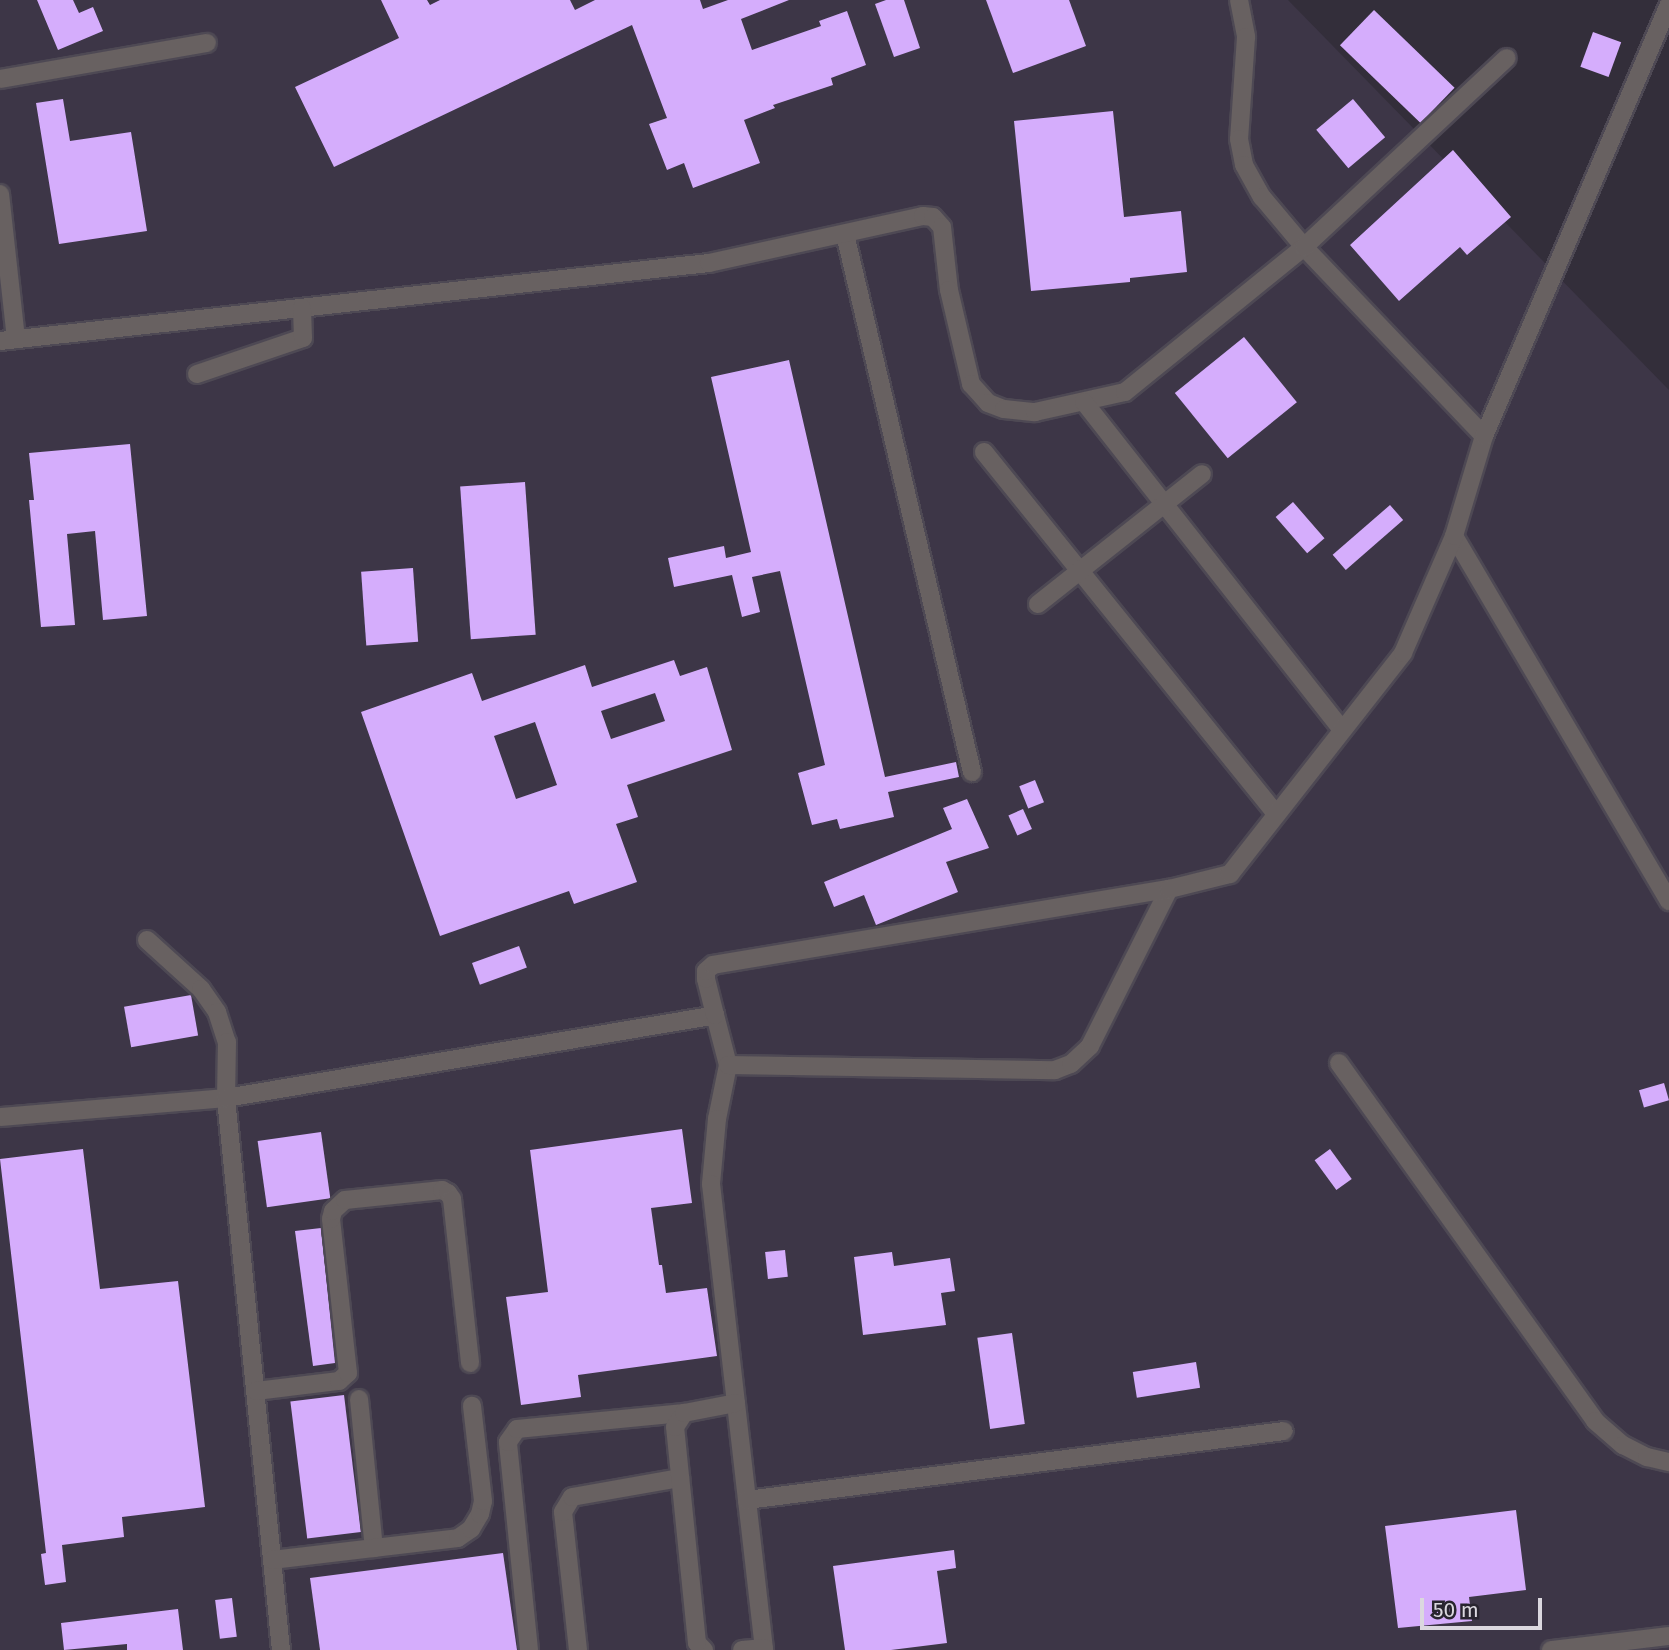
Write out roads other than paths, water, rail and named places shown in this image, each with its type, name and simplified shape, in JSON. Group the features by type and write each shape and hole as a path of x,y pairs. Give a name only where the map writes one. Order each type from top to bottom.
{"street":[{"path":"1239,0 1246,37 1239,139 1244,166 1262,197 1304,247 1484,436"},
{"path":"742,1650 764,1649 711,1184 717,1119 728,1065 706,971 713,965 1169,890 1230,874 1403,653 1454,536 1484,436 1669,5"},
{"path":"0,79 207,43"},
{"path":"0,194 8,340 709,263 923,216 933,217 942,227 949,290 971,384 988,402 1004,409 1035,412 1125,392 1304,247 1507,58"},
{"path":"845,234 972,772"},
{"path":"197,374 303,338 302,308"},
{"path":"1084,402 1341,729"},
{"path":"984,452 1276,814"},
{"path":"1038,604 1202,474"},
{"path":"1454,536 1669,901"},
{"path":"728,1065 1055,1070 1071,1064 1090,1046 1169,890"},
{"path":"147,940 201,989 217,1012 227,1041 226,1098 281,1650"},
{"path":"0,1116 226,1098 715,1015"},
{"path":"1339,1063 1595,1421 1623,1445 1647,1457 1669,1462"},
{"path":"256,1391 339,1381 348,1373 331,1219 333,1211 345,1200 442,1191 452,1199 470,1363"},
{"path":"359,1399 374,1548"},
{"path":"529,1650 508,1442 517,1429 684,1413 736,1403"},
{"path":"272,1560 458,1538 471,1529 480,1514 483,1501 472,1406"},
{"path":"684,1413 675,1427 697,1643 704,1650"},
{"path":"747,1500 1284,1432"},
{"path":"578,1650 563,1512 572,1497 680,1478"},
{"path":"1551,1650 1608,1647 1669,1636"}]}
